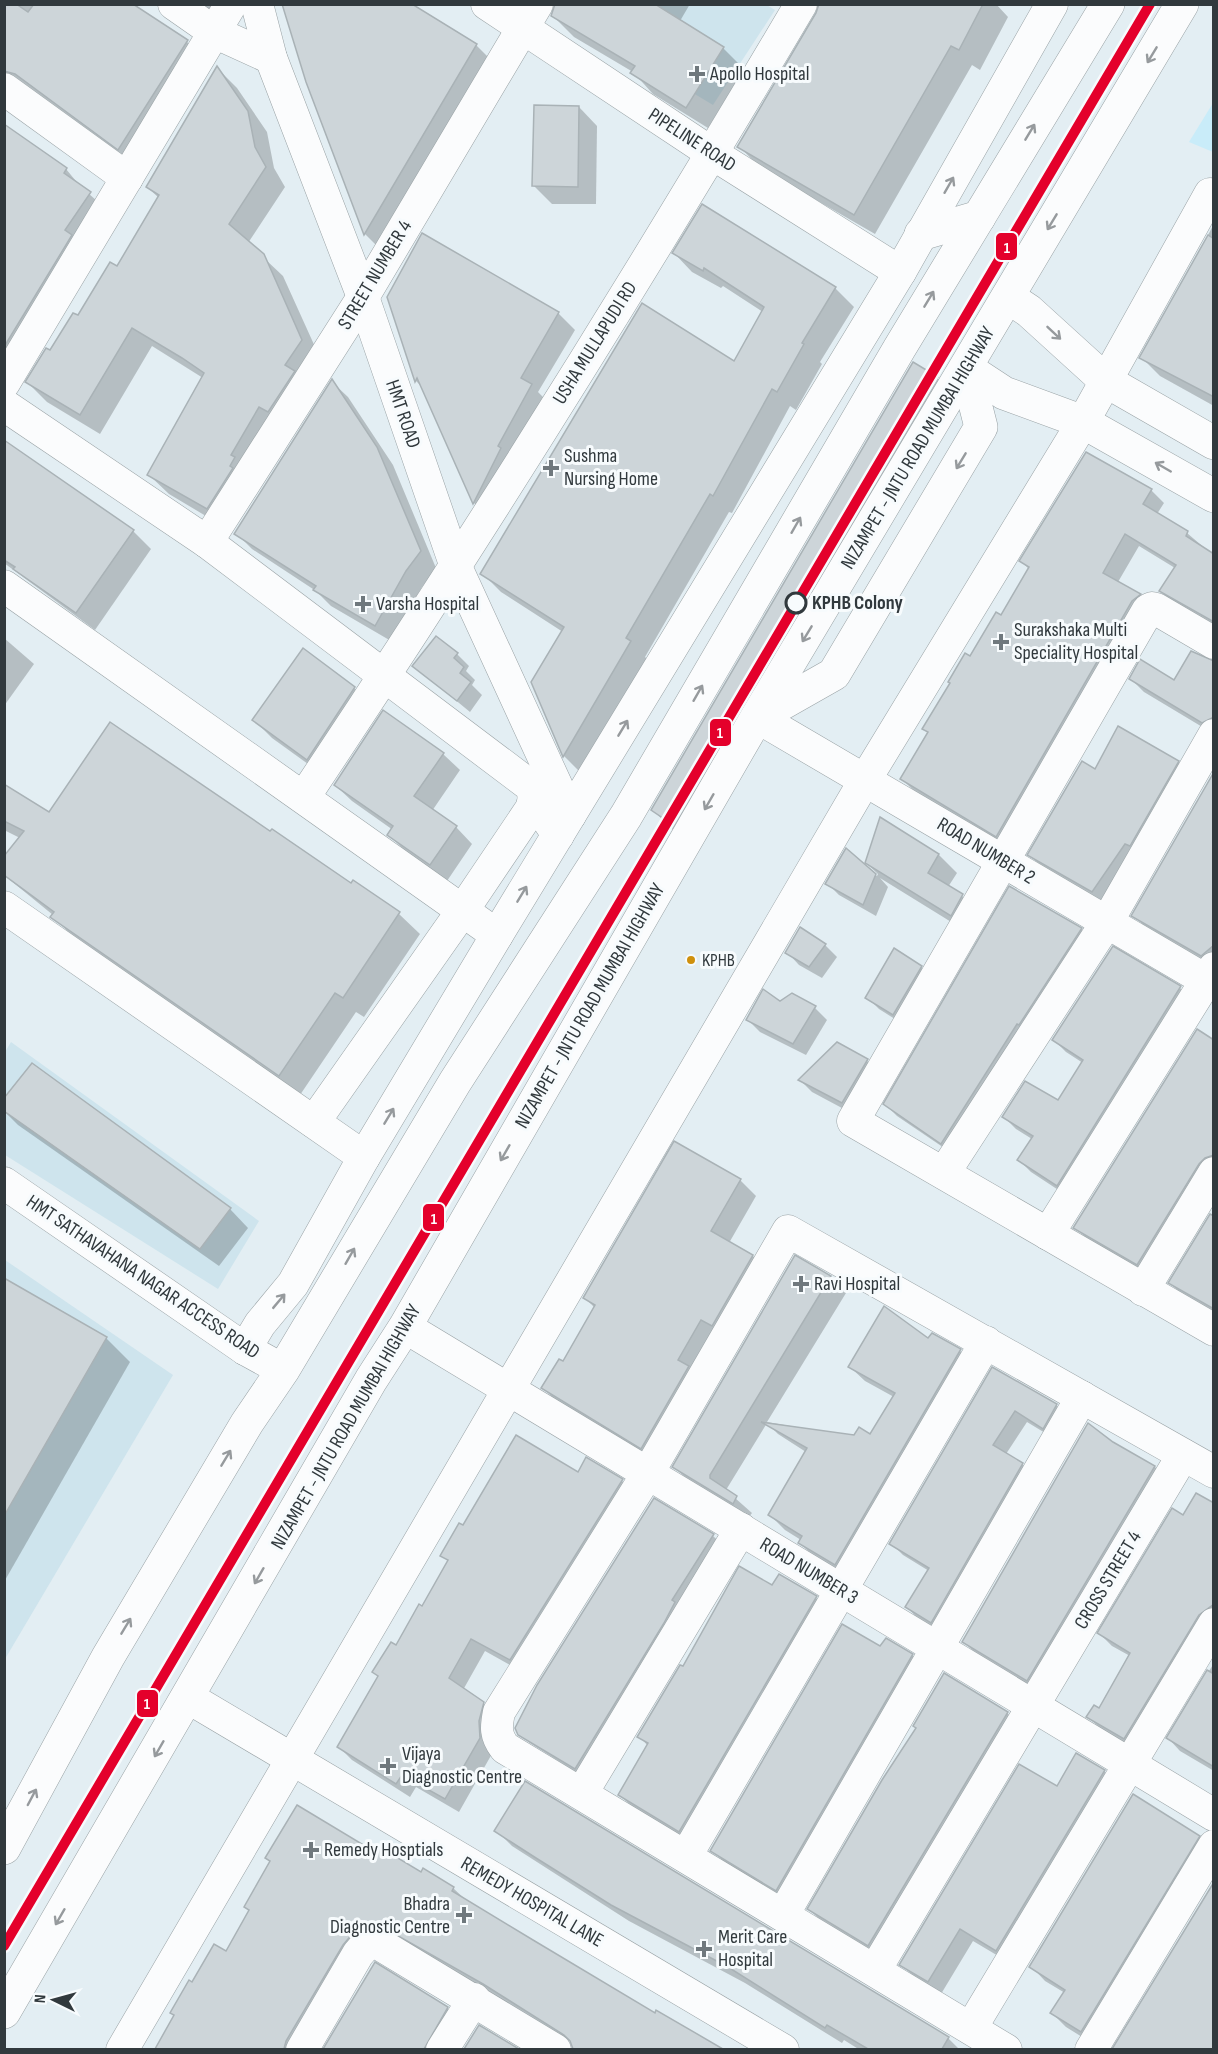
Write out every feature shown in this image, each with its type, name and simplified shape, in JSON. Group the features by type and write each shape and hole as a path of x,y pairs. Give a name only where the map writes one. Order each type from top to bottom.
{"main road":[{"path":"4,1848 108,1657 247,1423 283,1370 455,1082 626,816 979,217 1108,4"},
{"name":"NIZAMPET - JNTU ROAD MUMBAI HIGHWAY","path":"4,2012 189,1698 366,1390 405,1327 757,717 1182,4"},
{"path":"921,234 979,217"},
{"path":"1008,297 1029,311 1106,381 1214,444"},
{"path":"966,368 1004,393 1083,422 1214,496"},
{"path":"966,368 981,427"},
{"path":"757,717 834,674 981,427 1004,393"}],"street":[{"path":"174,4 214,32 272,58"},
{"path":"4,383 231,4"},
{"name":"HMT ROAD","path":"257,4 272,58 363,297 456,567 542,789"},
{"name":"PIPELINE ROAD","path":"487,4 530,17 713,154 900,272"},
{"name":"USHA MULLAPUDI RD","path":"304,798 456,567 713,154 801,4"},
{"path":"245,1349 260,1324 293,1284 364,1157 497,935 900,272 1052,4"},
{"name":"STREET NUMBER 4","path":"207,542 363,297 530,17"},
{"path":"4,89 128,178"},
{"path":"122,2049 293,1761 865,780 1083,422 1210,194"},
{"path":"4,405 207,542 532,788 542,789"},
{"path":"4,586 497,935"},
{"path":"1214,643 1156,609 1148,610 853,1120 1214,1330"},
{"name":"ROAD NUMBER 2","path":"757,717 1107,922 1211,978"},
{"path":"944,1173 1107,922 1214,735"},
{"path":"542,789 564,825"},
{"path":"314,1122 464,910 542,789"},
{"path":"4,907 364,1157"},
{"path":"1048,1234 1211,978"},
{"path":"1143,1290 1214,1173"},
{"name":"HMT SATHAVAHANA NAGAR ACCESS ROAD","path":"4,1183 245,1349 283,1370"},
{"path":"1006,2049 505,1748 498,1739 496,1728 499,1712 648,1473 788,1231 1214,1472"},
{"name":"ROAD NUMBER 3","path":"405,1327 1214,1815"},
{"path":"686,1856 986,1342"},
{"path":"783,1915 1082,1397"},
{"name":"CROSS STREET 4","path":"875,1970 1184,1455"},
{"path":"582,1793 741,1529"},
{"path":"971,2028 1214,1624"},
{"name":"REMEDY HOSPITAL LANE","path":"189,1698 783,2049"},
{"path":"1091,2049 1214,1846"},
{"path":"303,2049 358,1954 371,1939 555,2049"},
{"path":"442,2049 474,1999"}],"shaded area":[{"name":"Apollo Hospital","path":"765,4 775,10 713,105 608,42 637,5"},
{"path":"1213,103 1213,152 1189,142"},
{"path":"11,1042 259,1221 218,1289 5,1155 5,1052"},
{"path":"5,1260 173,1375 5,1659"}],"building":[{"path":"4,4 16,4 28,12 34,4 133,4 188,40 118,150 15,74 4,71"},
{"path":"282,4 412,4 477,44 364,235 306,82"},
{"path":"555,4 655,4 724,47 686,108 630,73 635,66 551,16"},
{"path":"819,4 983,4 959,50 951,46 854,215 737,147 816,13"},
{"path":"217,66 248,111 255,147 266,167 229,224 264,254 302,340 285,365 295,371 268,412 259,407 231,455 235,457 230,466 233,468 207,509 147,475 204,373 132,328 80,415 25,382 46,348 50,350 73,313 78,315 110,262 117,266 159,195 146,187"},
{"path":"534,105 579,106 578,187 532,186"},
{"path":"4,124 67,168 64,173 91,192 65,230 72,235 4,347"},
{"path":"702,204 836,287 802,343 804,344 777,392 772,389 713,496 710,494 626,638 631,641 563,757 531,682 564,627 480,574 642,303 734,361 764,307 704,268 703,271 672,253"},
{"path":"422,233 559,312 521,378 532,384 498,446 501,448 473,504 417,378 415,382 387,297"},
{"path":"1208,235 1214,239 1214,397 1139,358"},
{"path":"913,362 938,377 673,825 651,810"},
{"path":"332,379 377,447 421,551 406,571 375,626 313,590 316,586 234,534"},
{"path":"4,440 134,530 76,613 13,569 15,567 4,560"},
{"path":"1086,452 1152,489 1143,504 1188,531 1186,536 1214,554 1214,622 1159,591 1176,565 1125,534 1103,573 1141,594 1132,601 996,837 900,779 928,732 922,729 965,653 970,656 996,612 1001,615 1029,567 1019,561"},
{"path":"436,636 458,653 454,658 464,667 460,673 471,682 457,701 412,666"},
{"path":"303,648 355,687 307,760 252,720"},
{"path":"1191,651 1214,661 1214,717 1202,723 1129,679 1140,659 1174,680"},
{"path":"383,710 444,753 414,796 457,826 430,865 387,835 393,826 334,785"},
{"path":"110,722 270,831 272,829 351,883 353,880 400,912 343,998 335,993 279,1076 50,917 54,912 4,875 4,856 24,831 4,821 4,784 49,812"},
{"path":"1118,726 1179,761 1130,846 1125,844 1092,892 1027,855 1082,761 1095,769"},
{"path":"1214,772 1214,945 1201,956 1131,916"},
{"path":"880,817 939,854 928,873 963,894 951,916 865,863"},
{"path":"846,848 876,874 863,905 825,884"},
{"path":"1009,886 1082,928 1019,1025 1017,1024 941,1144 883,1104"},
{"path":"800,927 826,944 809,967 785,953"},
{"path":"1113,946 1181,986 1057,1186 1017,1160 1033,1136 1002,1117 1025,1081 1058,1100 1083,1060 1052,1040"},
{"path":"894,948 922,966 893,1015 865,998"},
{"path":"763,989 780,1001 792,993 816,1006 793,1044 746,1020"},
{"path":"1197,1029 1214,1040 1214,1155 1205,1158 1199,1164 1137,1265 1073,1228"},
{"path":"837,1042 868,1059 842,1103 798,1080"},
{"path":"32,1063 231,1208 200,1249 4,1111 4,1098"},
{"path":"674,1141 741,1179 711,1231 753,1255 712,1326 701,1320 678,1360 689,1366 641,1449 541,1388 559,1359 563,1361 595,1305 583,1298"},
{"path":"1210,1214 1214,1216 1214,1309 1168,1283"},
{"path":"795,1255 831,1276 710,1475 710,1478 737,1496 733,1504 672,1467"},
{"path":"4,1278 107,1337 4,1516"},
{"path":"884,1306 928,1338 932,1333 961,1349 835,1565 798,1543 802,1536 768,1515 807,1448 761,1422 854,1435 859,1427 870,1434 895,1393 848,1367"},
{"path":"992,1367 1057,1404 1043,1429 1015,1411 993,1445 1023,1463 931,1623 905,1607 929,1568 889,1544"},
{"path":"1088,1423 1113,1442 1155,1466 1027,1681 962,1642"},
{"path":"516,1435 578,1472 586,1457 623,1479 510,1660 471,1639 449,1678 484,1702 479,1721 480,1738 445,1799 402,1775 396,1784 337,1747 378,1676 372,1672 391,1642 396,1645 419,1604 422,1606 448,1560 440,1556 459,1523 463,1525"},
{"path":"1196,1493 1214,1503 1214,1604 1199,1615 1124,1739 1086,1717 1094,1705 1099,1708 1130,1653 1097,1633 1172,1508 1183,1515"},
{"path":"654,1498 714,1534 672,1600 675,1602 664,1623 575,1769 518,1735 515,1728 537,1685"},
{"path":"739,1566 772,1585 779,1574 817,1596 679,1832 618,1795 648,1743 637,1737 680,1665 683,1666"},
{"path":"842,1624 880,1646 886,1638 913,1654 776,1891 710,1851"},
{"path":"1207,1670 1214,1674 1214,1767 1166,1738"},
{"path":"944,1673 1008,1712 868,1946 807,1909 882,1780 916,1728 913,1726"},
{"path":"1076,1753 1105,1770 996,1951 960,1929 928,1982 899,1965 1019,1764 1057,1786"},
{"path":"525,1781 949,2037 942,2049 868,2049 827,2025 825,2028 728,1967 611,1905 536,1858 494,1831"},
{"path":"1133,1794 1200,1836 1081,2032 1050,2013 1065,1990 1029,1967"},
{"path":"297,1805 375,1852 378,1846 421,1872 423,1868 454,1887 452,1891 533,1940 655,2013 656,2010 723,2049 573,2049 570,2041 564,2035 483,1984 372,1921 358,1927 343,1945 286,2041 284,2049 155,2049 174,2015 170,2013 189,1980 192,1982 214,1944 226,1951 249,1910 244,1907 270,1861 265,1858"},
{"path":"1214,1882 1214,2049 1112,2049"},
{"path":"375,1962 448,2007 424,2049 323,2049"},
{"path":"479,2025 519,2049 464,2049"}],"transit line":[{"name":"1","path":"4,1946 1150,4"}],"place":[{"name":"Apollo Hospital","path":"697,74"},
{"name":"Sushma Nursing Home","path":"551,468"},
{"name":"KPHB Colony","path":"796,603"},
{"name":"Varsha Hospital","path":"363,604"},
{"name":"Surakshaka Multi Speciality Hospital","path":"1001,642"},
{"name":"KPHB","path":"691,960"},
{"name":"Ravi Hospital","path":"801,1284"},
{"name":"Vijaya Diagnostic Centre","path":"388,1766"},
{"name":"Remedy Hosptials","path":"311,1850"},
{"name":"Bhadra Diagnostic Centre","path":"464,1915"},
{"name":"Merit Care Hospital","path":"704,1949"}]}
